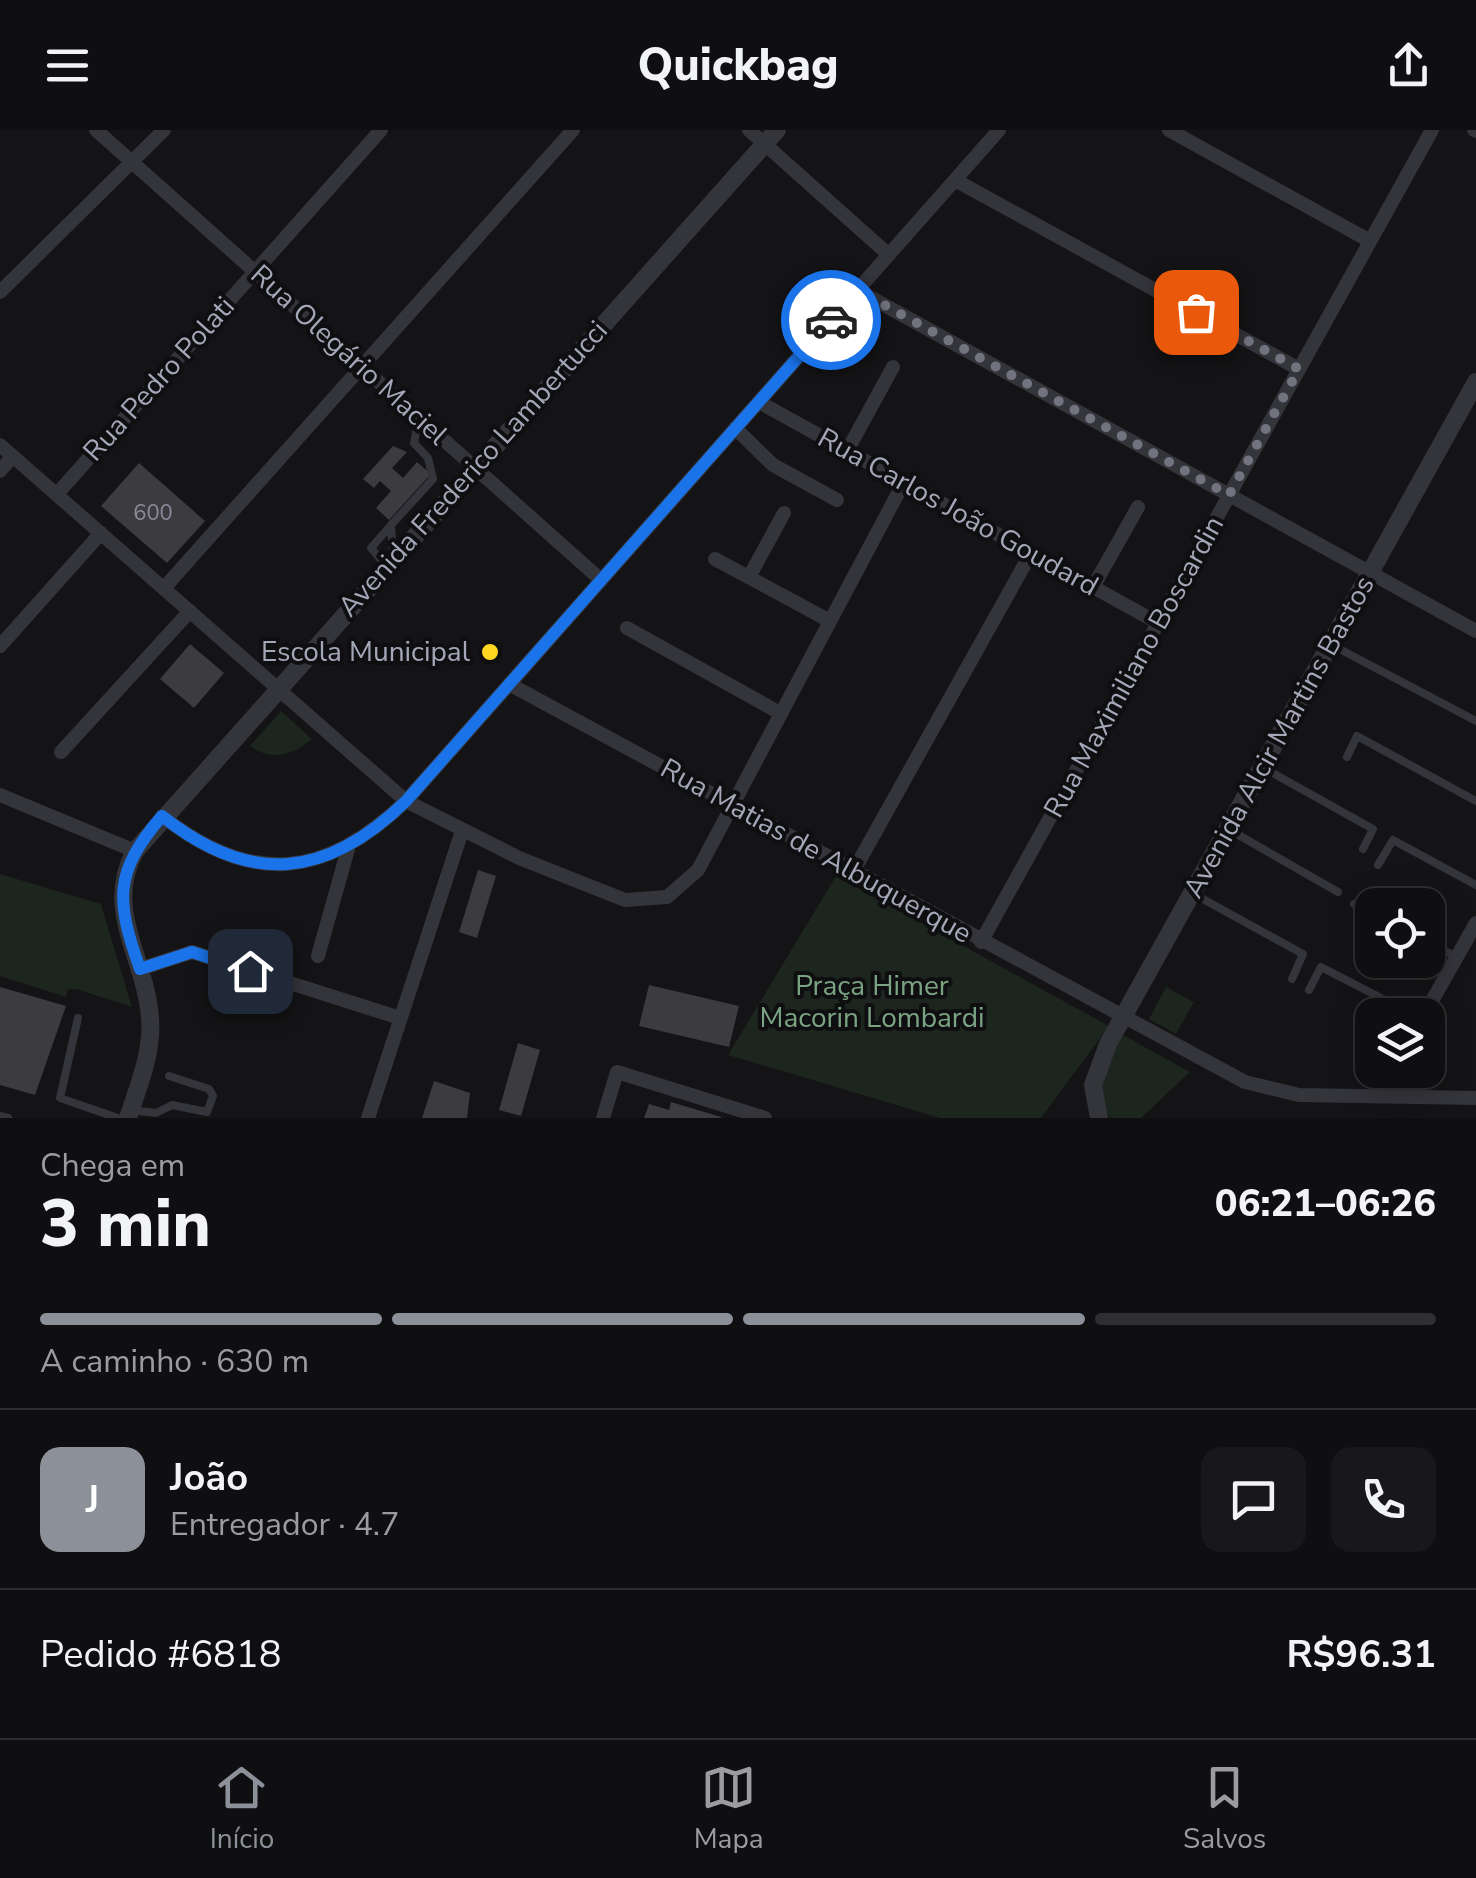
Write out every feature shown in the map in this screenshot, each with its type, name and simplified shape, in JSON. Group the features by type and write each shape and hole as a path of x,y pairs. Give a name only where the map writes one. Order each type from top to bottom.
{"street":[{"name":"Rua Olegário Maciel","path":"96,130 601,580"},
{"path":"0,292 164,130"},
{"name":"Rua Pedro Polati","path":"57,494 381,130"},
{"path":"164,588 574,130"},
{"path":"749,130 771,137 888,255"},
{"path":"162,816 217,853 257,864 292,864 348,849 406,801 999,130"},
{"path":"1169,130 1370,241"},
{"name":"Rua Maximiliano Boscardin","path":"981,942 1432,130"},
{"name":"Avenida Frederico Lambertucci","path":"125,1115 151,1023 121,901 122,883 135,851 162,816 771,137"},
{"path":"955,180 1299,369"},
{"path":"857,290 1476,631"},
{"path":"847,450 893,367"},
{"name":"Avenida Alcir Martins Bastos","path":"1100,1118 1092,1095 1098,1064 1476,382"},
{"name":"Rua Carlos João Goudard","path":"759,402 1158,623"},
{"path":"736,428 773,465 837,500"},
{"path":"0,444 406,801 462,831 607,894 642,902 667,897 688,882 904,482"},
{"path":"0,471 13,456"},
{"path":"1093,587 1138,508"},
{"path":"749,577 784,513"},
{"path":"0,646 101,534"},
{"path":"854,872 1031,553"},
{"path":"714,559 830,620"},
{"path":"61,752 190,611"},
{"path":"627,628 780,713"},
{"name":"Rua Matias de Albuquerque","path":"510,684 1122,1019 1262,1089 1299,1095 1476,1098"},
{"path":"0,795 135,851"},
{"path":"368,1118 462,831"},
{"path":"318,956 348,849"},
{"path":"1434,998 1476,923"},
{"path":"140,969 192,952 400,1018"},
{"path":"604,1118 617,1072 766,1118"},
{"path":"1376,1097 1381,1088"}],"lane":[{"path":"419,417 414,443 428,458 433,480"},
{"path":"428,458 452,447"},
{"path":"433,480 461,483"},
{"path":"390,562 371,548 433,480"},
{"path":"390,562 391,525"},
{"path":"1330,644 1476,721"},
{"path":"1347,757 1357,736 1476,801"},
{"path":"1262,768 1373,829 1363,849"},
{"path":"1228,828 1338,892"},
{"path":"1378,866 1392,840 1476,885"},
{"path":"1192,893 1303,954 1292,979"},
{"path":"1445,951 1457,957"},
{"path":"1309,990 1321,968 1380,998"},
{"path":"78,1018 60,1098 125,1115 150,1114 172,1105 208,1112 212,1096 209,1090 169,1076"},
{"path":"0,1116 8,1118"}],"green space":[{"path":"281,711 312,739 298,749 274,755 250,746"},
{"path":"0,874 101,904 132,1007 76,989 68,989 66,997 0,976"},
{"name":"Praça Himer Macorin Lombardi","path":"836,876 1109,1026 1041,1118 940,1118 728,1055"},
{"path":"1166,987 1194,1002 1176,1034 1149,1019"},
{"path":"1123,1035 1190,1072 1141,1118 1110,1118 1104,1107 1104,1076"}],"building":[{"path":"393,446 407,452 392,468 403,478 417,462 431,474 389,520 376,508 391,491 380,481 374,488 363,479"},
{"path":"139,463 205,521 167,563 101,506"},
{"path":"190,644 224,673 194,708 160,679"},
{"path":"478,870 496,876 477,938 459,932"},
{"path":"649,985 739,1006 729,1047 639,1026"},
{"path":"0,987 66,1006 35,1095 0,1085"},
{"path":"518,1043 540,1050 521,1116 499,1110"},
{"path":"434,1081 470,1093 467,1118 422,1118"},
{"path":"671,1102 721,1118 644,1118 649,1104 669,1110"}],"way so far":[{"path":"831,320 857,290 1229,495 1299,369 1196,312"}],"place":[{"name":"Escola Municipal","path":"490,652"}],"route":[{"path":"250,971 192,952 140,969 122,916 122,883 135,851 162,816 217,853 274,866 332,855 369,834 406,801 831,320"}]}
